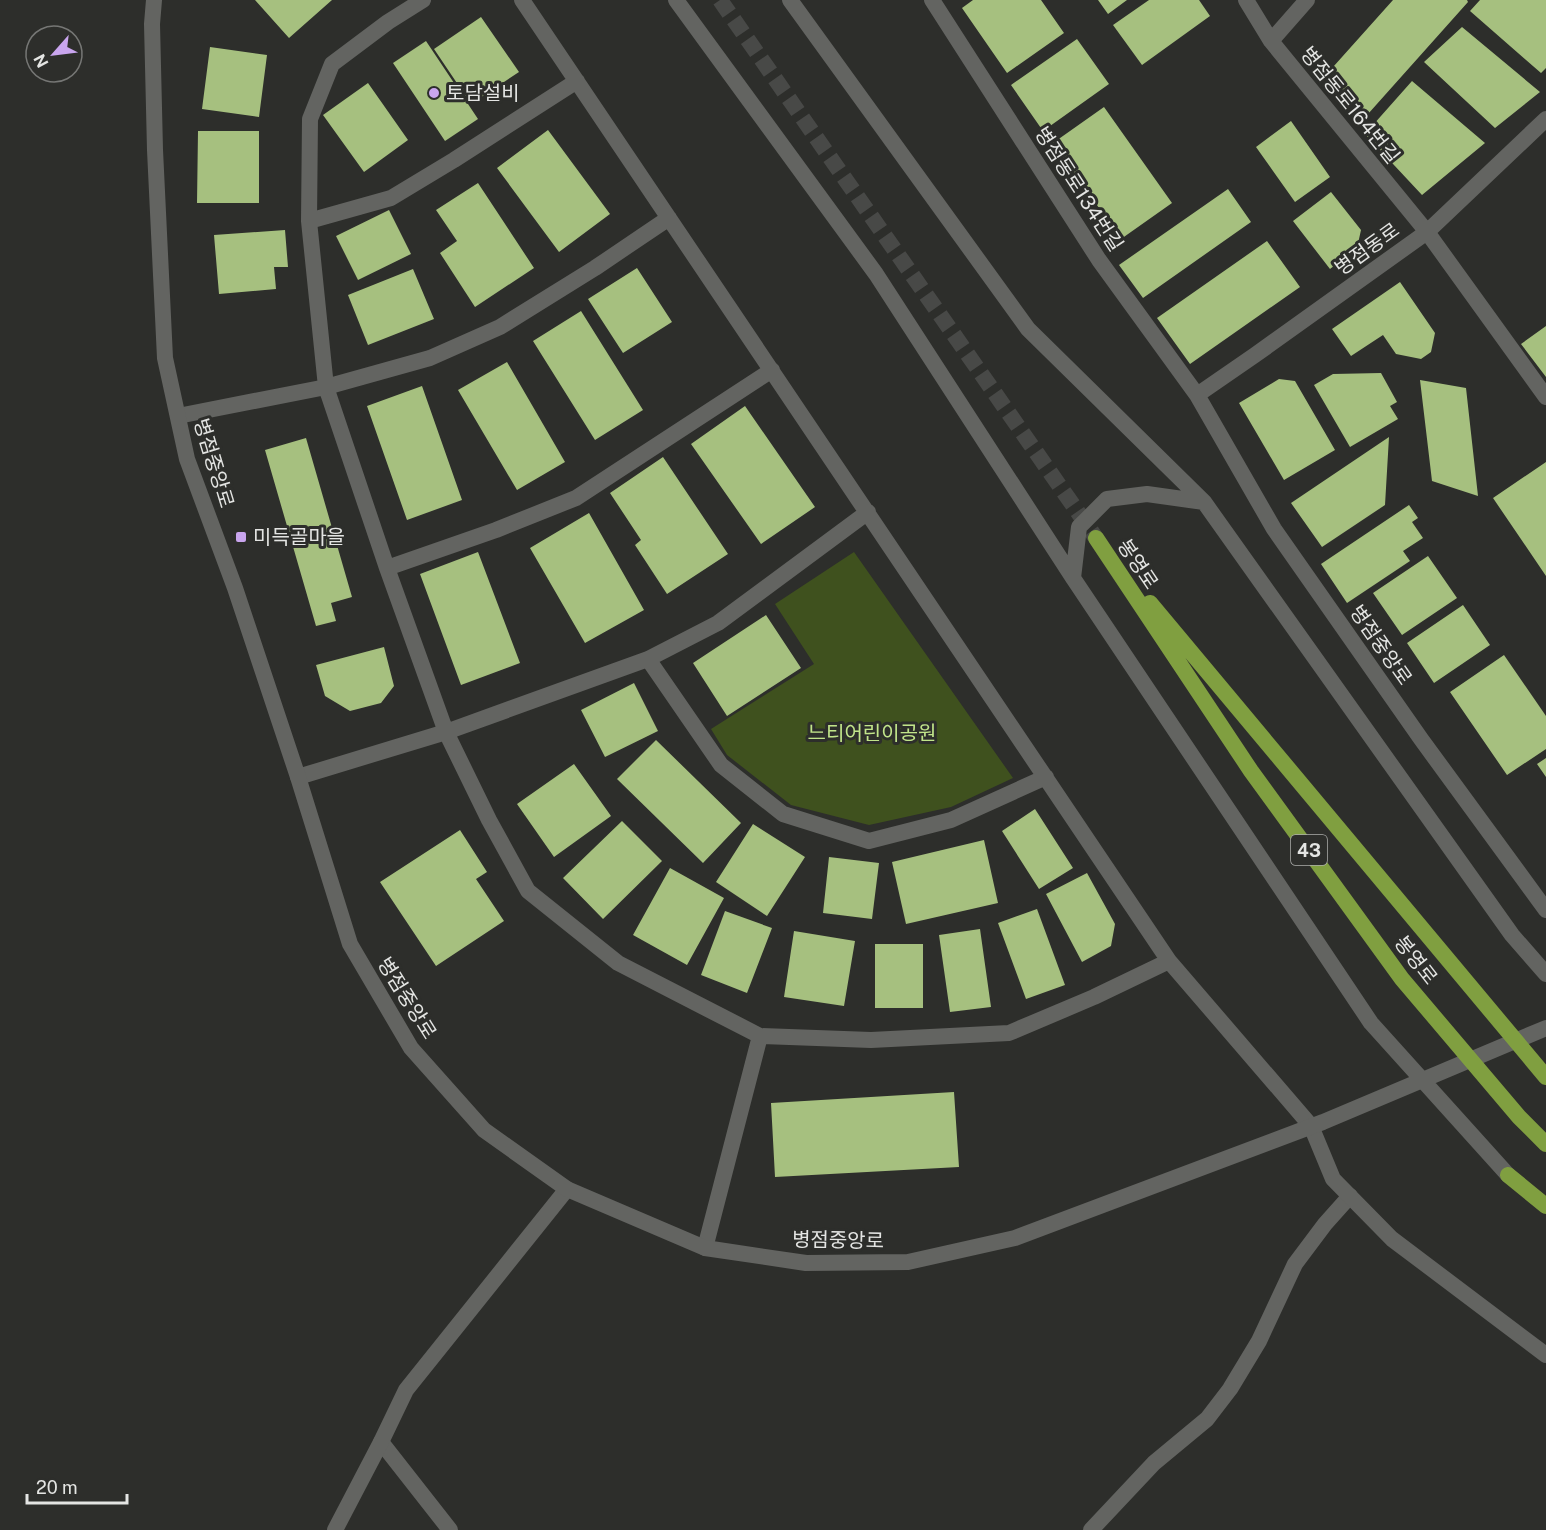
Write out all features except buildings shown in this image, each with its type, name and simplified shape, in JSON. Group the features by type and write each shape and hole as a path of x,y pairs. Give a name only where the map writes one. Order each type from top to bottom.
{"highway":[{"name":"봉영로","path":"1546,1077 1096,538 1251,771 1402,978 1519,1117 1546,1144"},
{"path":"1508,1175 1546,1206"}],"street":[{"name":"병점중앙로","path":"154,0 152,24 155,150 165,358 187,459 235,588 298,777 350,944 411,1048 483,1130 567,1189 705,1248 806,1263 908,1262 1015,1238 1317,1124 1546,1028"},
{"path":"423,0 388,22 332,64 310,119 309,221 326,387 387,568 446,732 489,820 528,891 618,963 760,1036 871,1040 1009,1033 1094,997 1169,961"},
{"path":"522,0 1169,961 1317,1124 1333,1179 1392,1239 1546,1355"},
{"path":"676,0 876,274 1073,578 1371,1023 1508,1175"},
{"path":"790,0 1028,329 1204,502 1512,935 1546,974"},
{"name":"병점동로134번길","path":"932,0 1099,260 1197,395"},
{"name":"병점동로164번길","path":"1246,0 1271,41 1426,232"},
{"path":"1271,41 1307,0"},
{"path":"309,221 391,198 577,81"},
{"name":"병점동로","path":"1197,395 1255,356 1426,232 1546,119"},
{"path":"178,416 326,387 430,358 500,327 595,268 669,218"},
{"path":"1426,232 1546,397"},
{"path":"387,568 496,530 576,498 772,370"},
{"name":"병점중앙로","path":"1197,395 1274,529 1421,739 1546,910"},
{"path":"1073,578 1079,527 1107,499 1147,494 1204,502"},
{"path":"298,777 446,732 648,659 718,623 868,512"},
{"path":"648,659 721,765 783,814 869,841 951,820 1046,777"},
{"path":"705,1248 760,1036"},
{"path":"335,1530 406,1390 567,1189"},
{"path":"1091,1530 1154,1463 1207,1419 1230,1389 1259,1341 1295,1264 1325,1224 1350,1196"},
{"path":"381,1442 450,1530"}],"green space":[{"name":"느티어린이공원","path":"854,552 1013,778 951,807 869,825 791,805 727,755 711,729 814,664 775,604"}],"tunnel":[{"path":"720,0 1096,538"}],"place":[{"name":"토담설비","path":"434,93"},
{"name":"미득골마을","path":"241,537"}]}
